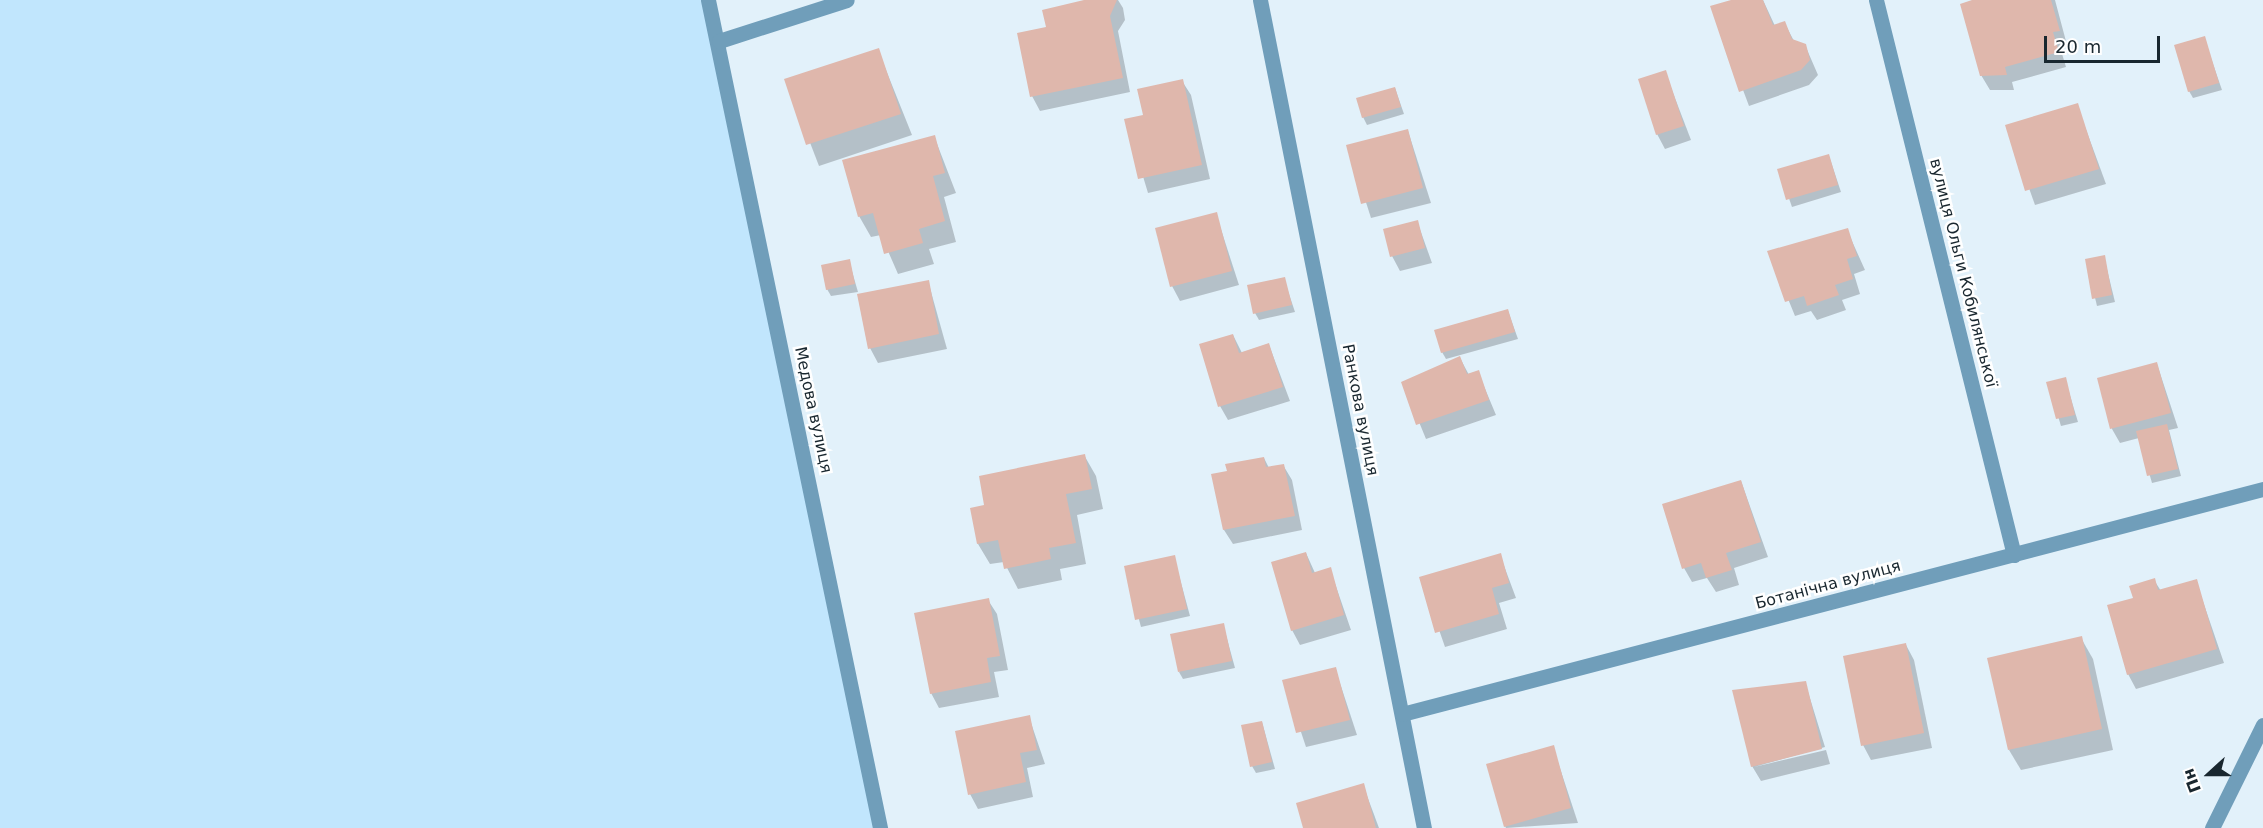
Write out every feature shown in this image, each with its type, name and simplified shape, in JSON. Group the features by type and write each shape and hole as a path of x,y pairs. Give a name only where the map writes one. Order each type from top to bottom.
{"street":[{"name":"Медова вулиця","path":"708,0 719,41 880,828"},
{"path":"719,41 847,0"},
{"name":"Ранкова вулиця","path":"1260,0 1424,828"},
{"name":"вулиця Ольги Кобилянської","path":"1876,0 2014,555"},
{"name":"Ботанічна вулиця","path":"1402,714 2263,489"},
{"path":"2212,828 2263,725"}],"shaded area":[{"path":"0,0 708,0 880,828 0,828"}],"building":[{"path":"1084,0 1117,0 1110,16 1123,78 1030,97 1017,33 1046,27 1042,10"},
{"path":"1731,0 1763,0 1773,25 1785,21 1792,39 1806,44 1810,60 1801,70 1739,92 1710,6"},
{"path":"1972,0 2051,0 2060,31 2053,32 2059,52 2005,67 2007,75 1980,76 1960,4"},
{"path":"2205,36 2219,83 2188,92 2174,45"},
{"path":"879,48 901,114 806,145 784,79"},
{"path":"1666,70 1684,126 1656,135 1638,79"},
{"path":"1183,79 1202,165 1138,179 1124,119 1143,115 1137,89"},
{"path":"1395,87 1401,107 1362,118 1356,98"},
{"path":"2078,103 2099,169 2025,191 2005,125"},
{"path":"1408,129 1423,188 1361,204 1346,145"},
{"path":"935,135 945,173 933,176 945,221 919,229 923,243 884,254 873,213 858,217 842,160"},
{"path":"1829,154 1838,185 1786,200 1777,169"},
{"path":"1217,212 1232,271 1170,287 1155,228"},
{"path":"1418,220 1425,248 1390,257 1383,229"},
{"path":"1848,228 1857,256 1847,259 1853,279 1835,285 1839,295 1807,306 1804,296 1785,302 1767,251"},
{"path":"2105,255 2112,295 2092,299 2085,259"},
{"path":"850,259 855,284 826,290 821,265"},
{"path":"1285,277 1292,305 1253,314 1247,285"},
{"path":"929,280 939,334 868,349 857,294"},
{"path":"1508,309 1515,332 1441,353 1434,330"},
{"path":"1233,334 1239,353 1269,343 1283,387 1218,407 1199,344"},
{"path":"1460,356 1467,374 1479,370 1489,400 1416,425 1401,382"},
{"path":"2157,362 2171,413 2110,429 2097,378"},
{"path":"2066,377 2075,415 2056,419 2046,382"},
{"path":"2167,424 2178,469 2147,476 2136,431"},
{"path":"1085,454 1092,489 1066,494 1076,543 1049,548 1051,559 1004,569 998,540 977,544 970,508 984,505 979,476"},
{"path":"1264,457 1266,467 1284,464 1295,516 1223,530 1211,474 1227,471 1225,464"},
{"path":"1741,480 1761,542 1726,553 1732,570 1706,578 1701,563 1682,569 1662,504"},
{"path":"1306,552 1312,573 1331,567 1344,615 1291,631 1271,562"},
{"path":"1501,553 1509,583 1492,588 1499,614 1435,633 1419,577"},
{"path":"1175,555 1187,609 1135,620 1124,566"},
{"path":"2155,578 2158,590 2197,579 2217,649 2127,675 2107,605 2133,598 2129,586"},
{"path":"989,598 1000,656 987,658 991,682 930,694 914,613"},
{"path":"1224,623 1232,661 1178,672 1170,634"},
{"path":"2082,636 2102,729 2008,750 1987,658"},
{"path":"1906,643 1924,733 1861,746 1843,656"},
{"path":"1336,667 1350,720 1296,733 1282,680"},
{"path":"1806,681 1822,749 1751,767 1732,690"},
{"path":"1030,715 1037,750 1020,753 1026,782 968,795 955,731"},
{"path":"1262,721 1272,762 1250,767 1241,725"},
{"path":"1554,745 1571,808 1504,827 1486,764"},
{"path":"1364,783 1376,828 1303,828 1296,803"}]}
